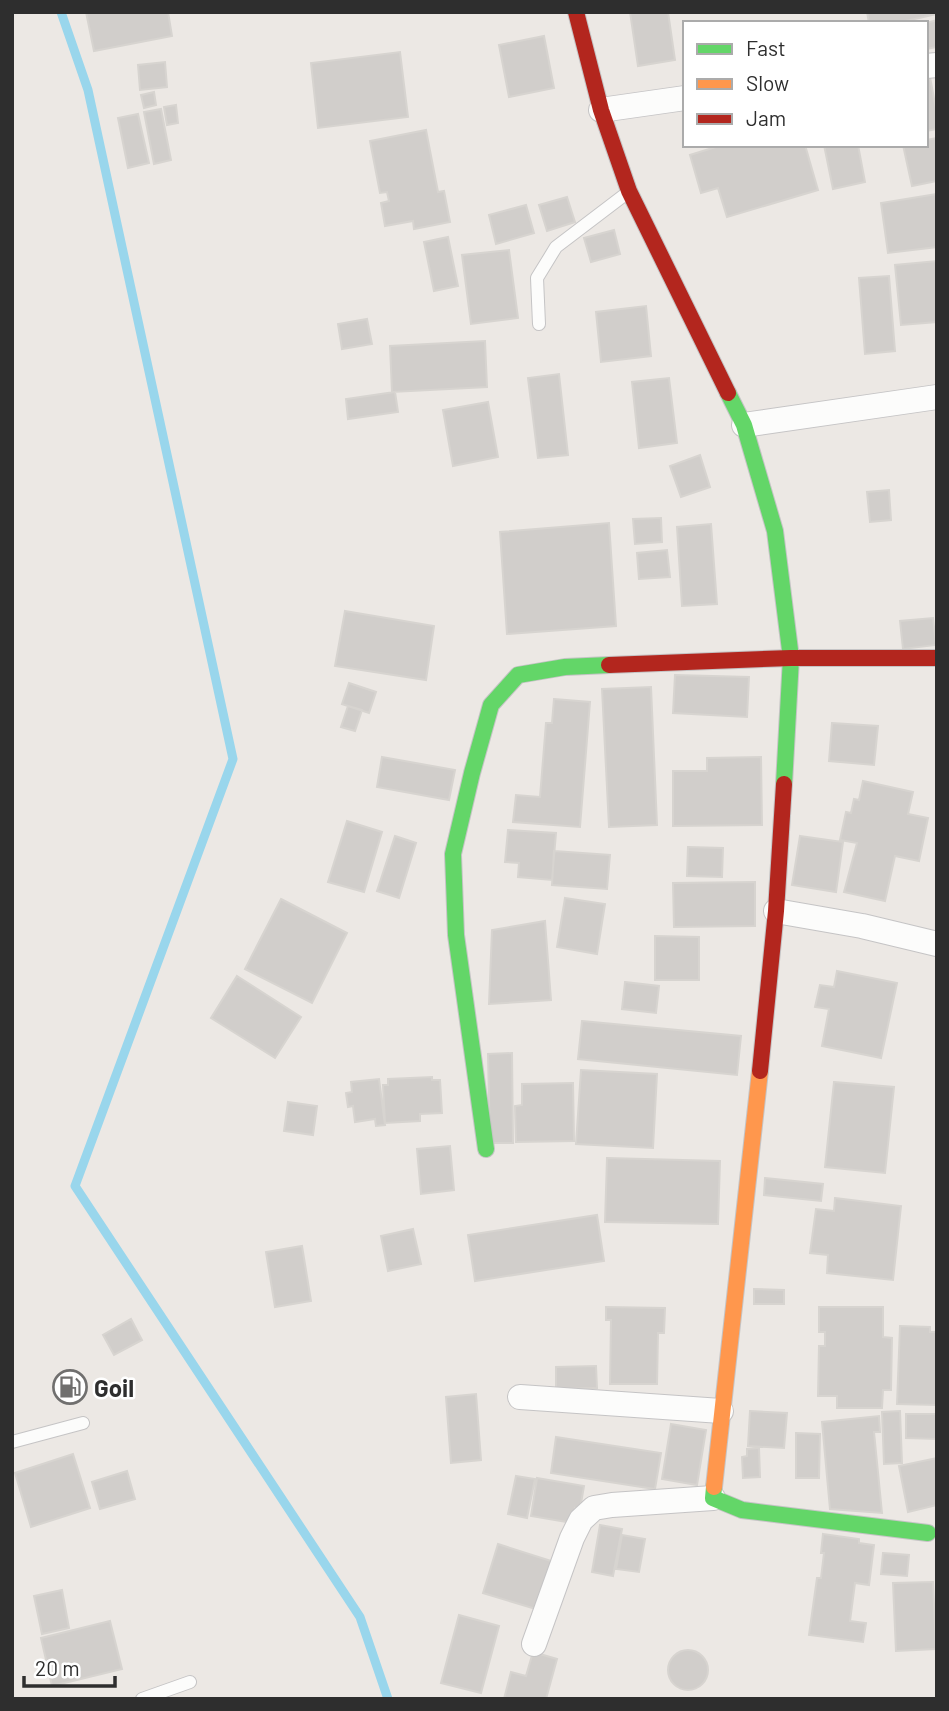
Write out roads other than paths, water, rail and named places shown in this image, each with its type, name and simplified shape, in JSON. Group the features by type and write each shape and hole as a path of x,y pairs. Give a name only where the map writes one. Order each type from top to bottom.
{"street":[{"path":"576,12 601,110 629,191 744,425 775,531 791,658 776,911 750,1176 713,1498"},
{"path":"601,110 683,98"},
{"path":"744,425 937,397"},
{"path":"486,1149 456,935 453,854 491,705 518,675 565,667 791,658 937,657"},
{"path":"776,911 862,926 937,944"},
{"path":"520,1397 721,1411"},
{"path":"534,1644 572,1538 581,1520 594,1508 713,1498 742,1510 928,1534"}],"lane":[{"path":"539,324 537,278 556,247 629,191"},
{"path":"12,1442 83,1423"},
{"path":"142,1699 190,1682"}],"waterway":[{"path":"61,12 88,90 233,759 75,1186 360,1617 388,1699"}],"place":[{"name":"Goil","path":"70,1387"}]}
